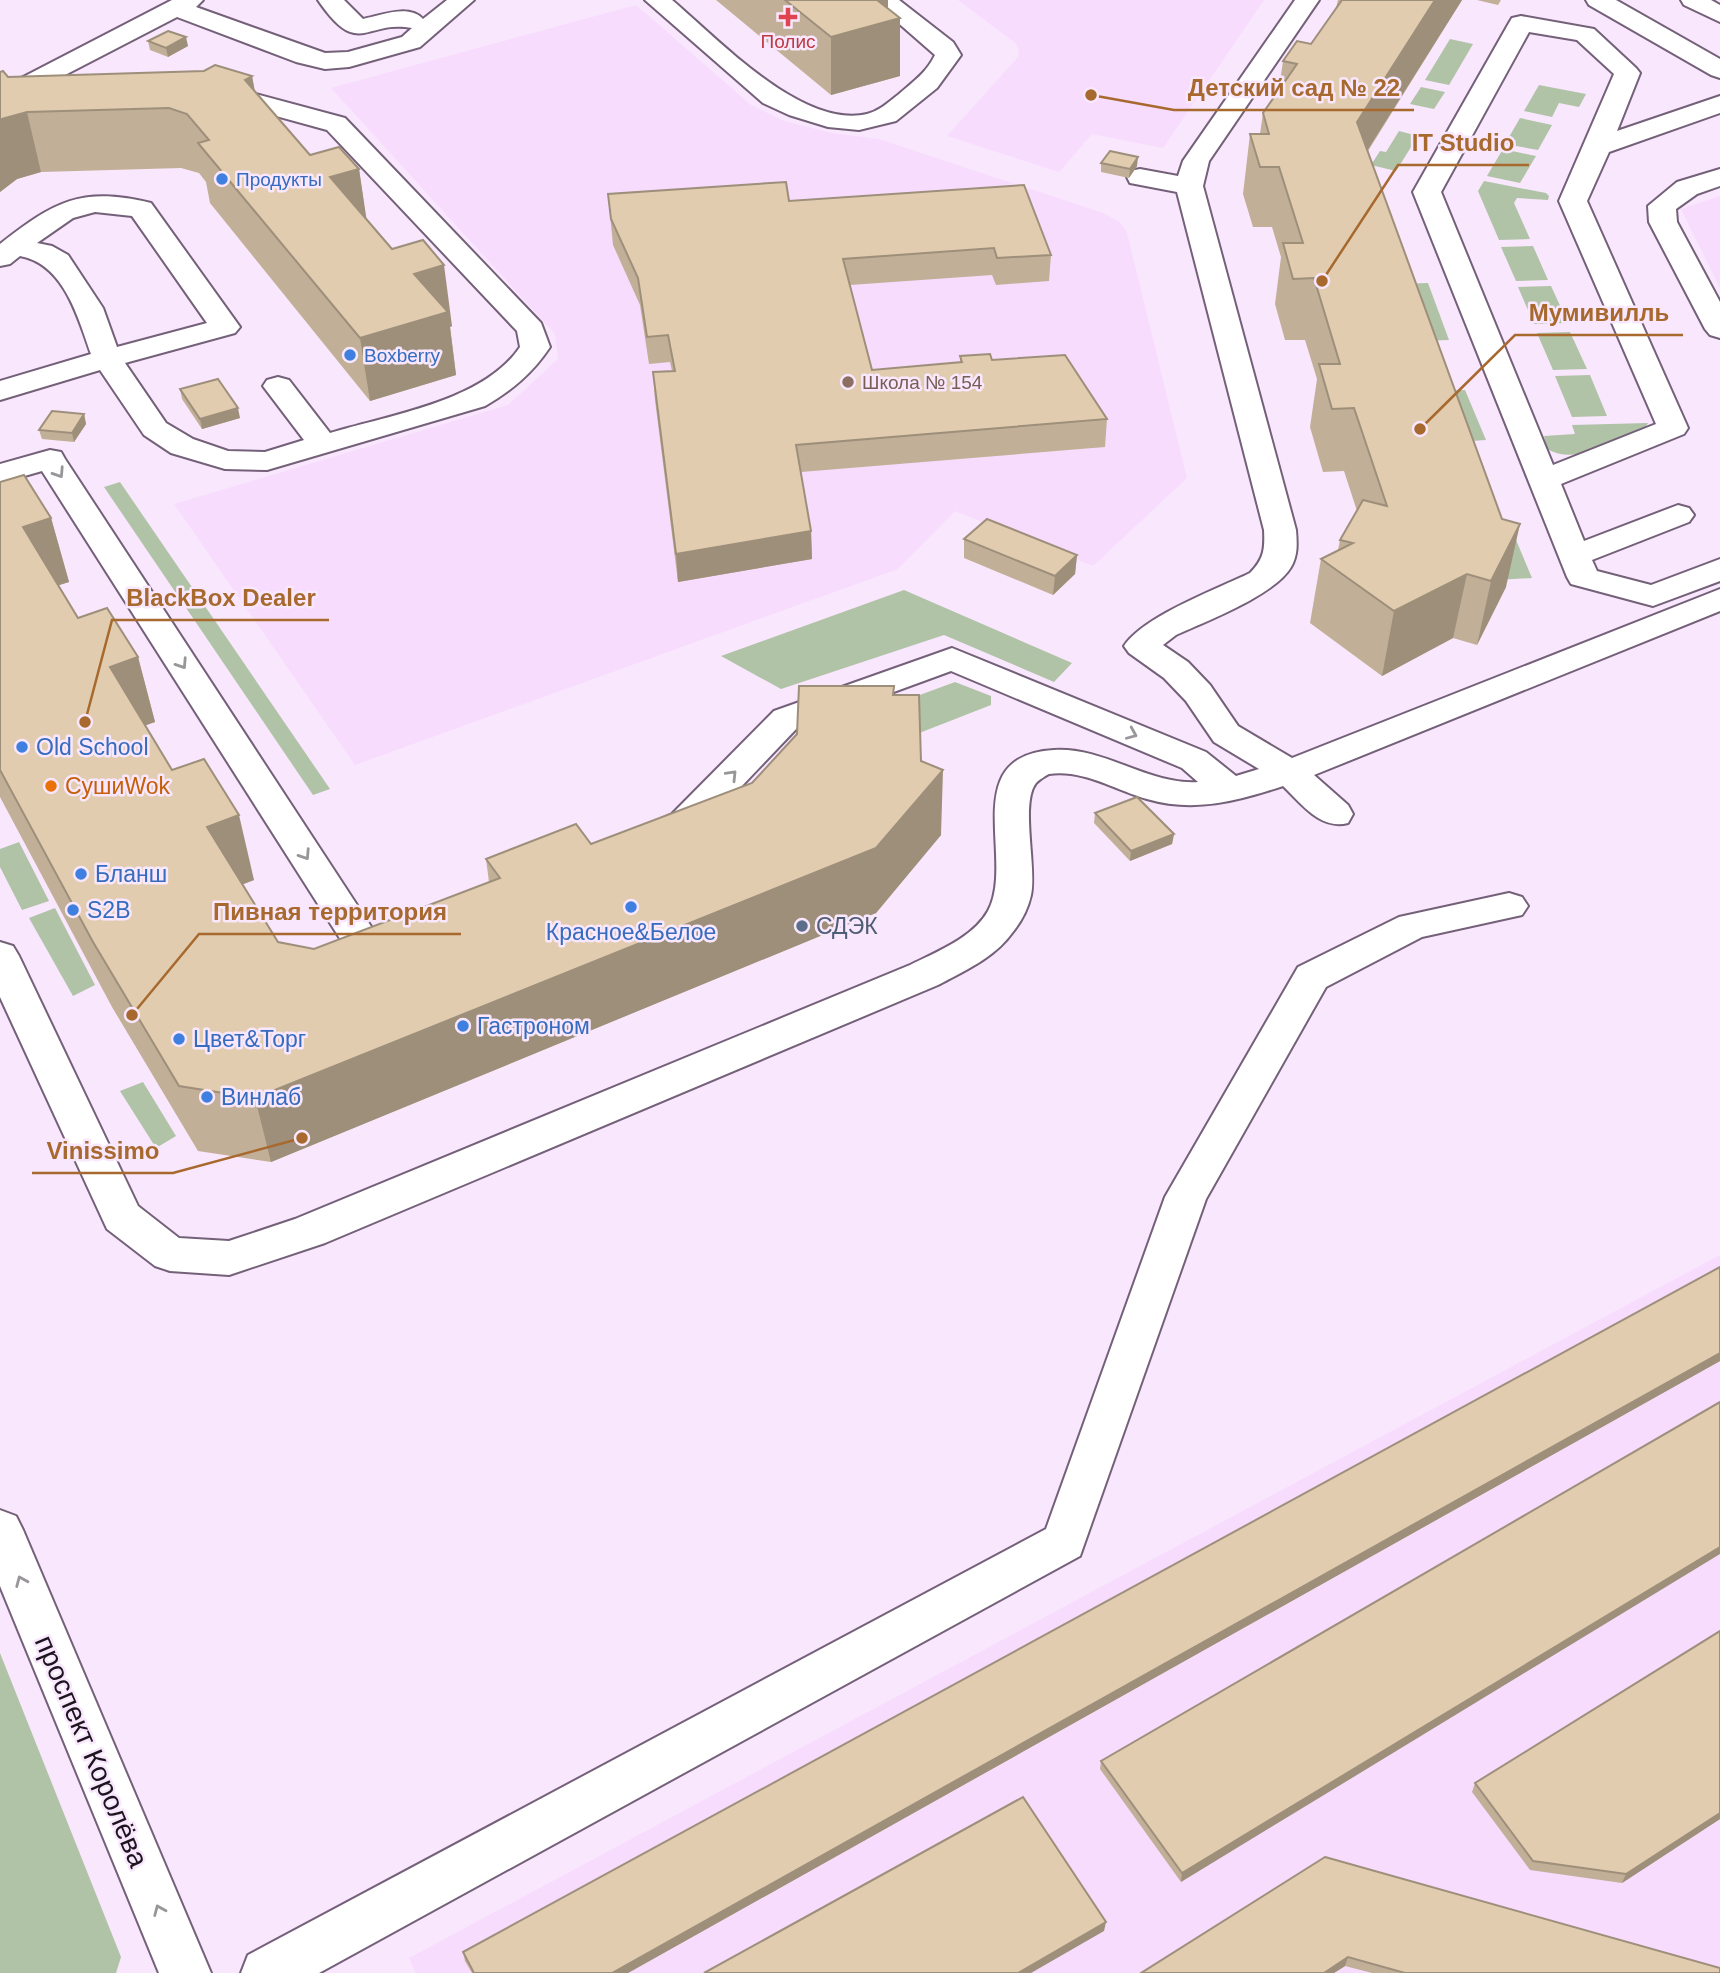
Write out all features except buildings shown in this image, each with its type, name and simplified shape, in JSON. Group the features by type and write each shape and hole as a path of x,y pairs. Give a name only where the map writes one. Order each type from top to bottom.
{"street":[{"path":"330,0 358,28 402,18 430,27"},
{"path":"657,0 772,98 791,108 846,122 868,121 886,116 919,91 945,63 948,55 944,47 884,0"},
{"path":"1307,0 1196,161 1189,186 1280,530 1281,549 1276,565 1262,580 1164,628 1141,646 1177,670 1226,734 1289,772 1335,814"},
{"path":"1598,0 1720,70"},
{"path":"1693,0 1720,15"},
{"path":"7,95 183,4 305,57 325,61 349,59 411,42 456,2"},
{"path":"1544,480 1673,428 1573,201 1627,73 1585,34 1521,23 1427,192 1583,577 1653,596 1720,569"},
{"path":"7,95 64,99"},
{"path":"8,252 41,253 58,261 89,307 107,359 155,429 182,446 225,460 267,461 474,400 501,385 522,368 535,347 531,329 335,124 230,95 188,96"},
{"path":"1598,147 1720,104"},
{"path":"1140,177 1189,186"},
{"path":"1720,177 1687,188 1662,206 1664,222 1720,329"},
{"path":"3,384 225,327 141,209 116,203 85,204 56,213 8,252"},
{"path":"278,386 323,444"},
{"path":"0,474 50,460 366,949 429,924"},
{"path":"1574,556 1678,515"},
{"path":"0,956 122,1217 170,1254 229,1258 310,1231 923,975 977,947 1007,912 1016,872 1011,795 1018,778 1038,764 1066,761 1132,784 1175,794 1230,790 1289,772 1720,599"},
{"path":"634,844 685,823 786,719 952,659 1194,760 1230,790"},
{"path":"267,1973 1064,1542 1186,1197 1312,977 1412,926 1509,906"},
{"name":"проспект Королёва","path":"0,1530 185,1973"}],"shaded area":[{"path":"958,0 1264,0 1163,148 1092,134 1059,172 947,136 1018,57 1019,49 1014,42"},
{"name":"Школа № 154","path":"636,5 751,105 784,121 832,133 879,139 1103,213 1120,222 1127,233 1187,478 1093,566 955,511 898,569 355,765 174,504 508,405 558,359 555,334 331,88"},
{"path":"1720,196 1720,288 1681,209"},
{"path":"1720,1255 1720,1973 416,1973 409,1958"}],"green space":[{"path":"1450,39 1473,44 1449,85 1425,80"},
{"path":"1539,85 1586,94 1579,107 1559,103 1552,117 1524,111"},
{"path":"1421,87 1445,92 1434,109 1410,104"},
{"path":"1520,118 1552,125 1538,150 1505,144"},
{"path":"1399,131 1418,136 1396,171 1371,165 1380,151 1386,152"},
{"path":"1503,149 1536,156 1520,183 1487,176"},
{"path":"1484,181 1546,193 1549,196 1548,200 1517,198 1514,203 1530,239 1499,240 1478,191"},
{"path":"1533,246 1548,280 1516,281 1501,247"},
{"path":"1428,283 1449,340 1418,341 1397,284"},
{"path":"1551,286 1568,323 1534,324 1518,287"},
{"path":"1570,332 1587,369 1553,370 1537,333"},
{"path":"1590,375 1607,416 1572,417 1555,376"},
{"path":"1465,390 1486,440 1456,442 1436,391"},
{"path":"1648,423 1645,428 1596,450 1571,455 1558,454 1547,449 1544,436 1575,434 1572,425"},
{"path":"120,482 330,789 313,795 104,487"},
{"path":"1514,535 1532,578 1497,580"},
{"path":"904,590 1072,663 1054,682 944,635 781,689 721,656"},
{"path":"955,682 991,696 991,705 904,739 890,706"},
{"path":"19,842 49,901 22,910 0,867 0,849"},
{"path":"55,908 95,985 73,996 29,918"},
{"path":"143,1082 176,1136 156,1148 120,1091"},
{"path":"0,1653 121,1957 116,1973 0,1973"}],"place":[{"name":"Полис","path":"788,17"},
{"name":"Детский сад № 22","path":"1091,95"},
{"name":"Продукты","path":"222,179"},
{"name":"IT Studio","path":"1322,281"},
{"name":"Boxberry","path":"350,355"},
{"name":"Школа № 154","path":"848,382"},
{"name":"Мумивилль","path":"1420,429"},
{"name":"BlackBox Dealer","path":"85,722"},
{"name":"Old School","path":"22,747"},
{"name":"СушиWok","path":"51,786"},
{"name":"Бланш","path":"81,874"},
{"name":"Красное&Белое","path":"631,907"},
{"name":"S2B","path":"73,910"},
{"name":"СДЭК","path":"802,926"},
{"name":"Пивная территория","path":"132,1015"},
{"name":"Гастроном","path":"463,1026"},
{"name":"Цвет&Торг","path":"179,1039"},
{"name":"Винлаб","path":"207,1097"},
{"name":"Vinissimo","path":"302,1138"}]}
